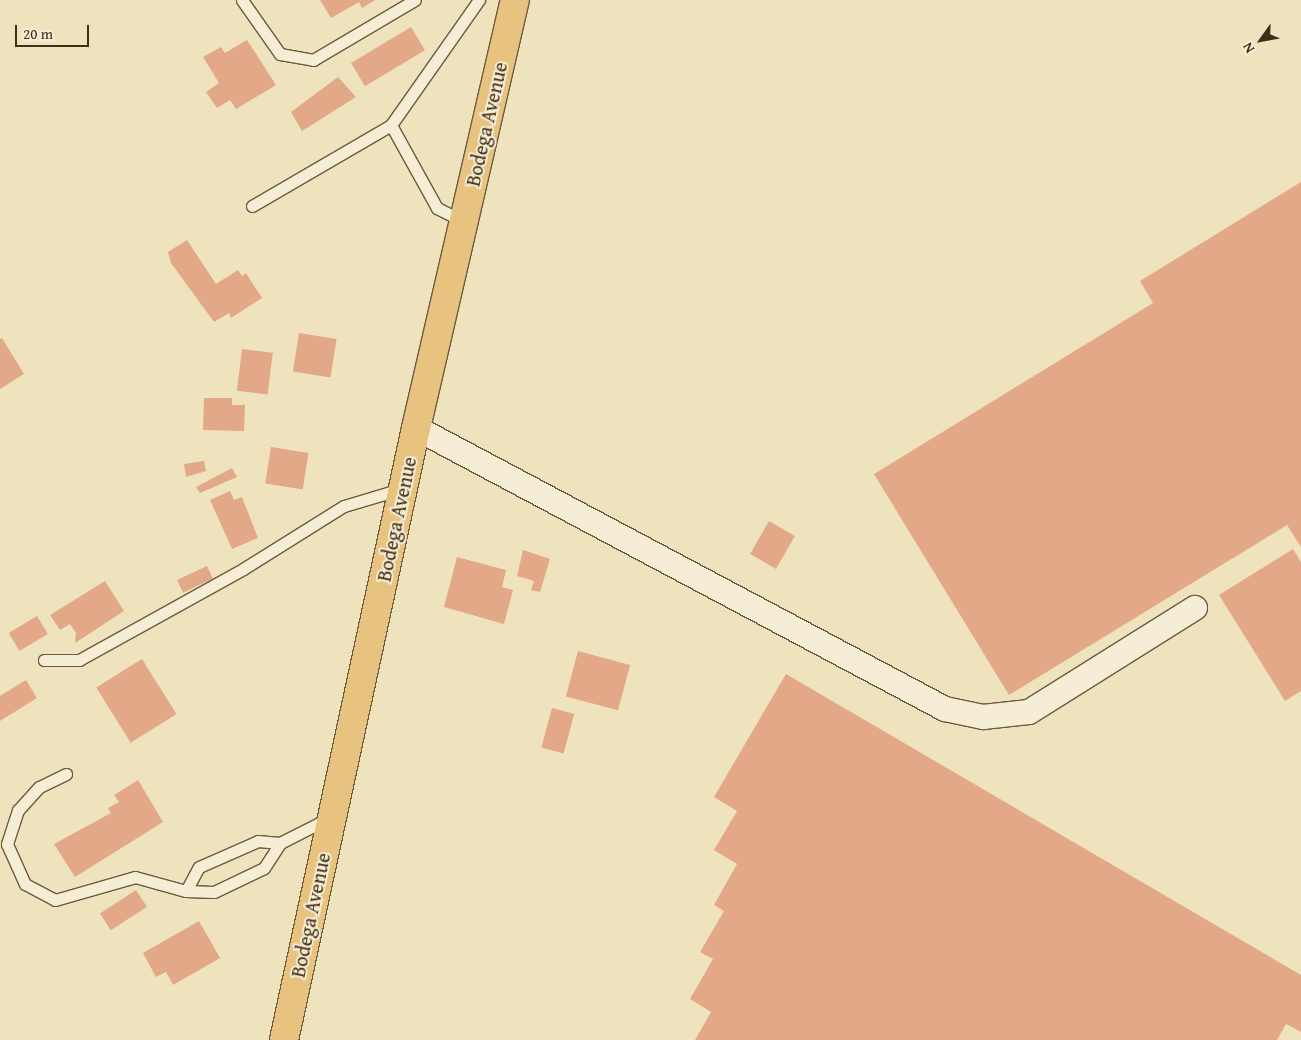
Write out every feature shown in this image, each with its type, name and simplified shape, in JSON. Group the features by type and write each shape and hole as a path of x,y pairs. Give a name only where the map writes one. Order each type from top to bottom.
{"main road":[{"name":"Bodega Avenue","path":"284,1040 510,1"}],"street":[{"path":"416,428 945,709 983,717 1029,712 1195,608"}],"lane":[{"path":"242,0 280,54 313,60 416,0"},
{"path":"252,206 390,125 479,0"},
{"path":"390,125 437,208 463,221"},
{"path":"44,660 79,660 243,569 344,506 403,488"},
{"path":"66,774 40,787 18,810 7,844 25,884 55,900 135,877 186,891 214,892 264,868 280,843 331,817"},
{"path":"186,891 199,866 258,841 280,843"}],"building":[{"path":"320,0 375,0 362,8 359,2 331,18"},
{"path":"411,27 425,50 365,86 351,63"},
{"path":"247,40 276,85 236,109 230,100 217,108 206,92 219,83 203,57 221,47 225,53"},
{"path":"338,77 356,97 302,131 291,112"},
{"path":"1301,182 1301,547 1287,525 1009,695 874,474 1153,303 1140,281"},
{"path":"187,240 216,284 238,270 242,276 246,273 262,298 231,318 229,313 214,322 171,263 168,252"},
{"path":"299,333 337,339 330,377 293,372"},
{"path":"2,338 24,374 0,389 0,339"},
{"path":"242,349 273,353 268,394 237,391"},
{"path":"204,398 232,398 232,405 245,405 244,431 203,430"},
{"path":"271,447 309,453 303,489 265,484"},
{"path":"204,461 206,471 186,477 184,464"},
{"path":"232,468 237,477 200,493 196,487"},
{"path":"230,491 234,500 242,497 258,538 232,549 210,500"},
{"path":"769,521 795,536 776,569 750,554"},
{"path":"1293,549 1301,562 1301,691 1285,701 1219,595"},
{"path":"523,550 550,559 540,592 531,590 534,581 517,576"},
{"path":"457,557 506,570 502,587 513,590 504,624 444,607"},
{"path":"207,566 213,579 183,593 177,580"},
{"path":"105,581 124,611 75,643 76,633 70,624 60,630 50,615"},
{"path":"37,616 48,634 20,651 9,633"},
{"path":"578,651 630,665 618,710 566,696"},
{"path":"142,659 176,714 131,743 96,688"},
{"path":"786,674 1301,975 1301,1032 1286,1024 1277,1040 695,1040 711,1012 690,999 713,959 700,952 724,911 714,905 737,864 714,850 737,811 714,797"},
{"path":"26,680 37,698 0,721 0,696"},
{"path":"552,708 574,714 564,754 541,748"},
{"path":"138,780 163,822 75,877 54,844 111,813 108,808 119,802 114,795"},
{"path":"136,890 147,907 111,930 100,913"},
{"path":"199,921 220,958 173,985 166,972 156,977 143,953"}]}
